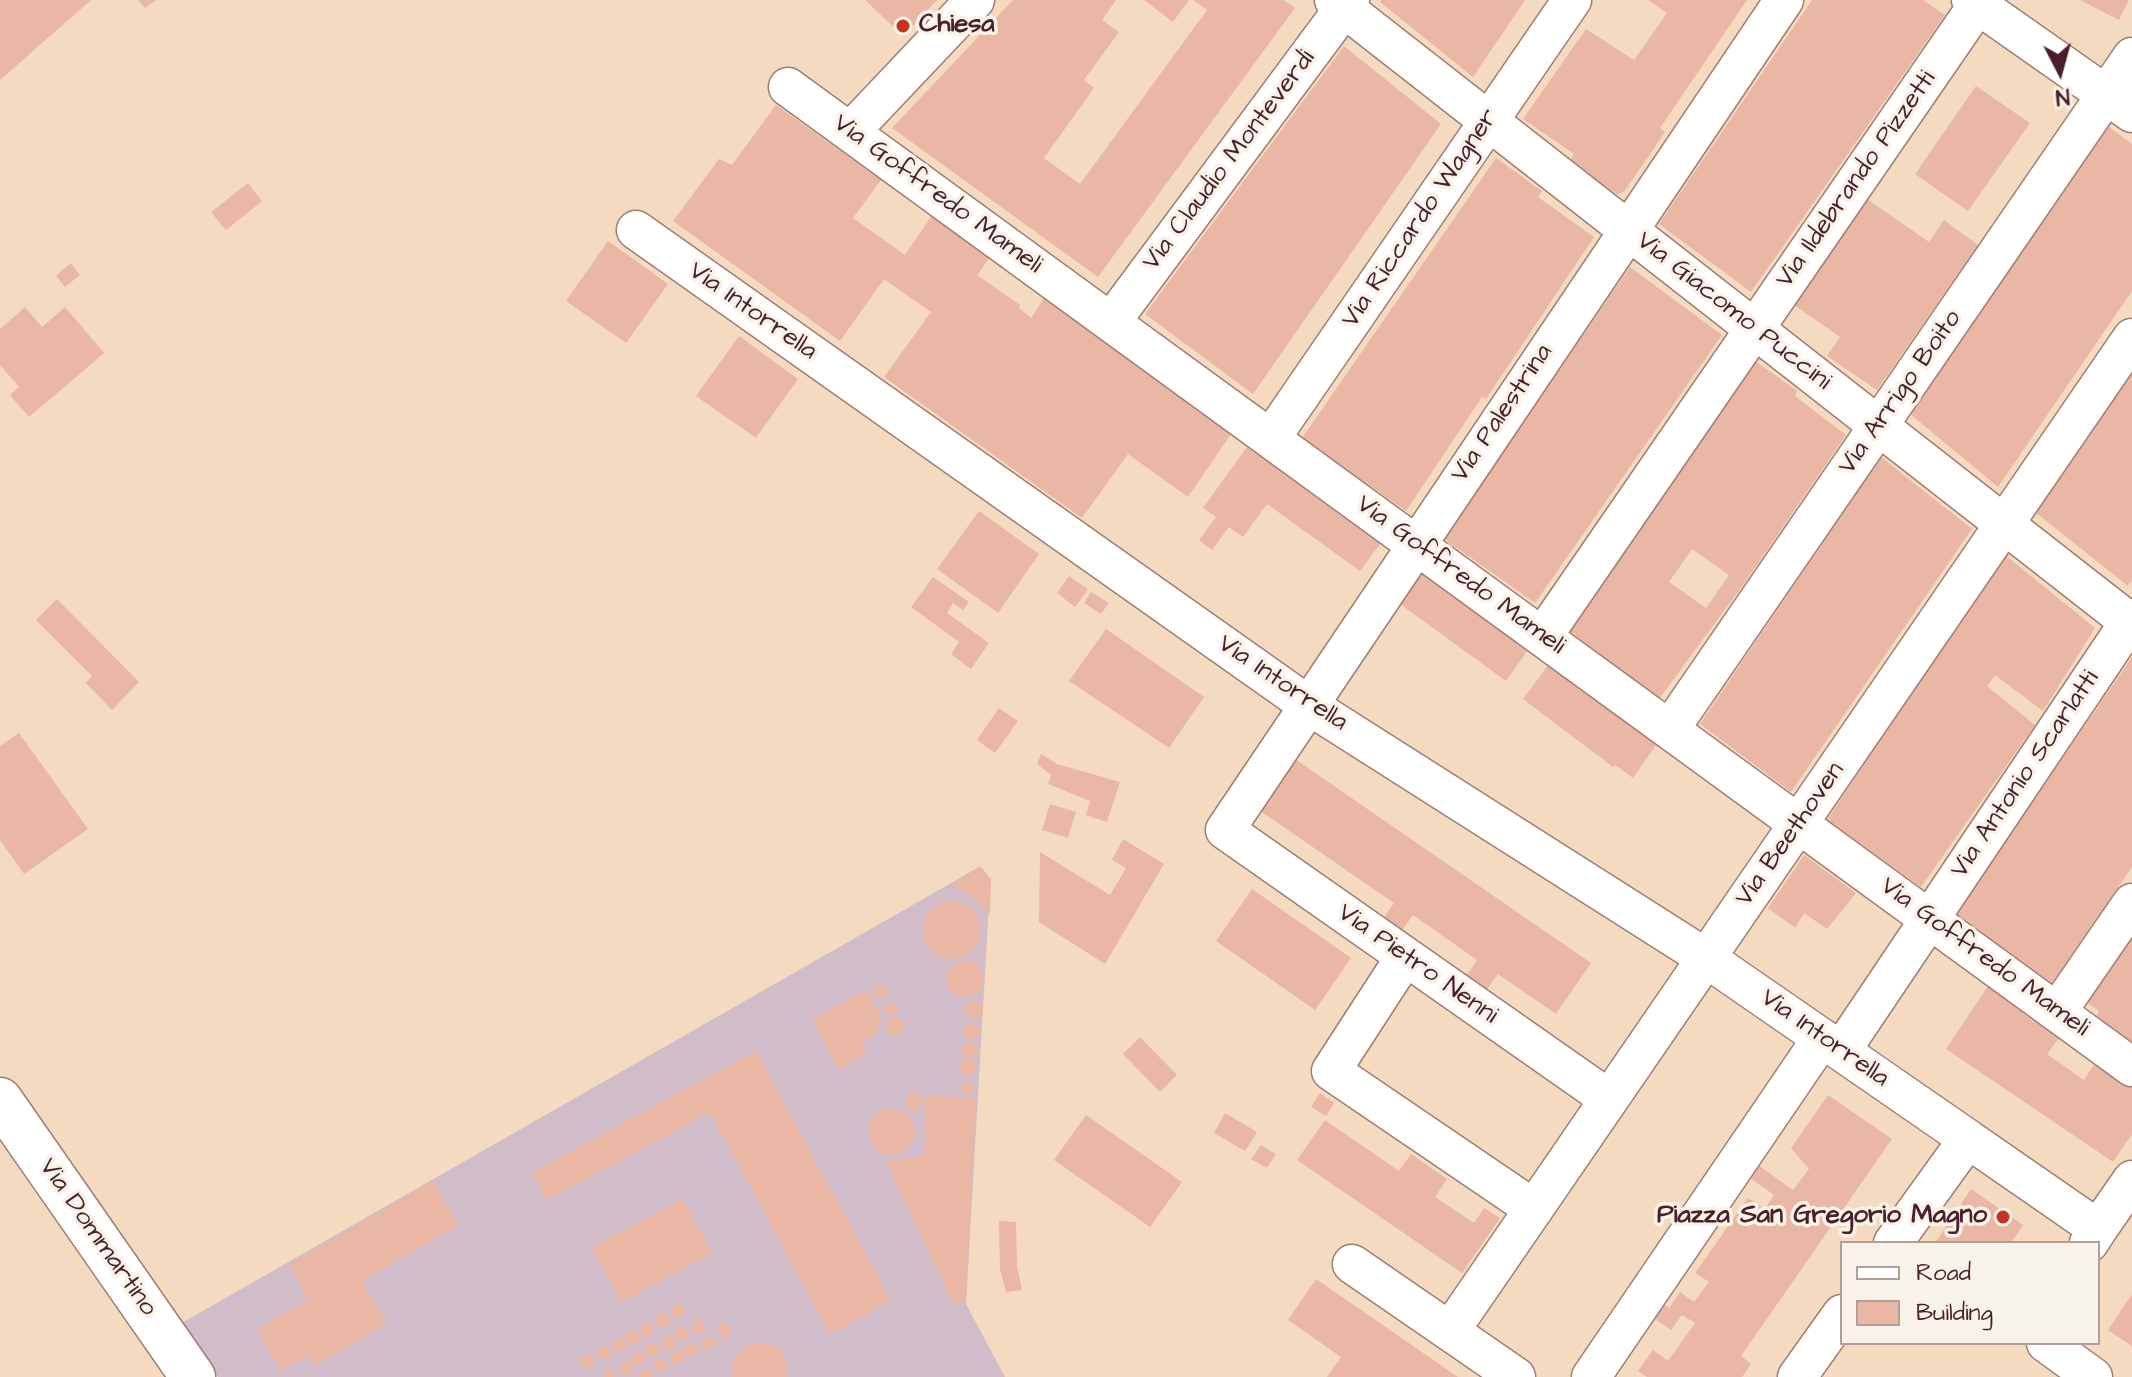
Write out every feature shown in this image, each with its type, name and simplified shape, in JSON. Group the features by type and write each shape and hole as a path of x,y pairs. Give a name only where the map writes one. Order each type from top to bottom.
{"street":[{"path":"850,132 975,0"},
{"name":"Via Riccardo Wagner","path":"1271,438 1572,0"},
{"name":"Via Palestrina","path":"1225,830 1784,0"},
{"path":"1977,2 2119,104"},
{"name":"Via Ildebrando Pizzetti","path":"1543,636 1977,2"},
{"name":"Via Giacomo Puccini","path":"1343,3 1754,329 2131,621"},
{"name":"Via Claudio Monteverdi","path":"1111,322 1343,3"},
{"name":"Via Arrigo Boito","path":"1670,729 1878,426 2119,104 2132,57"},
{"name":"Via Goffredo Mameli","path":"788,87 2132,1067"},
{"name":"Via Intorrella","path":"636,230 1308,705 1706,958 1954,1130 2093,1236"},
{"name":"Via Beethoven","path":"1450,1331 2132,338"},
{"name":"Via Antonio Scarlatti","path":"1591,1377 1832,1045 1930,918 2131,621"},
{"name":"Via Pietro Nenni","path":"1225,830 1609,1099"},
{"path":"2057,1012 2132,903"},
{"path":"1405,957 1331,1071 1534,1209"},
{"name":"Via Dommartino","path":"0,1100 193,1377"},
{"path":"1894,1241 1954,1130"},
{"path":"2093,1236 2132,1180"},
{"path":"1352,1264 1516,1377"},
{"path":"1797,1377 1840,1317"},
{"path":"2049,1345 2093,1377"}],"shaded area":[{"path":"972,871 990,887 966,1304 1005,1377 218,1377 180,1324"}],"building":[{"path":"0,0 91,0 0,80"},
{"path":"138,0 156,0 145,8"},
{"name":"Chiesa","path":"865,0 937,0 903,36"},
{"path":"1013,0 1116,0 1102,20 1119,32 1084,80 1094,88 1044,158 1080,184 1207,10 1193,0 1284,0 1295,8 1098,277 892,128"},
{"path":"1144,0 1189,0 1173,22"},
{"path":"1525,0 1473,77 1380,2"},
{"path":"1648,0 1747,0 1660,128 1665,132 1624,192 1617,194 1570,161 1574,154 1523,119 1586,29 1634,60 1667,13"},
{"path":"1812,0 1923,0 1945,15 1751,292 1659,224"},
{"path":"2080,0 2129,0 2119,20"},
{"path":"1344,46 1441,124 1253,394 1145,314"},
{"path":"1976,86 2030,123 1968,211 1915,174"},
{"path":"776,105 881,180 853,218 905,255 933,214 991,256 977,275 1020,305 1019,308 1031,318 1046,295 1233,431 1188,497 1128,454 1082,518 884,377 931,312 884,279 840,341 673,221 719,159 732,165"},
{"path":"2109,127 2132,144 2132,291 1998,487 1910,414"},
{"path":"1496,158 1542,191 1538,197 1594,237 1486,399 1482,397 1406,511 1302,438"},
{"path":"248,183 262,201 226,230 211,212"},
{"path":"1867,199 1929,242 1944,220 1978,245 1877,390 1827,356 1840,337 1794,305"},
{"path":"608,241 668,284 626,343 566,301"},
{"path":"71,263 80,275 65,287 56,276"},
{"path":"1630,267 1722,335 1535,603 1444,539"},
{"path":"25,307 42,327 65,307 104,353 29,417 10,395 19,387 0,365 0,329"},
{"path":"739,336 798,379 756,438 696,396"},
{"path":"1755,361 1797,391 1795,396 1846,435 1743,585 1659,699 1567,629","holes":["1692,549 1729,575 1706,608 1669,582"]},
{"path":"2132,367 2132,580 2128,586 2035,512"},
{"path":"1247,447 1380,544 1360,571 1267,504 1243,537 1229,527 1212,550 1199,540 1216,517 1203,508"},
{"path":"1881,457 1972,529 1791,792 1700,724"},
{"path":"979,511 1039,554 998,613 937,569"},
{"path":"2005,555 2095,628 2043,711 1995,675 1987,686 2035,725 1921,887 1827,820"},
{"path":"1418,571 1528,650 1506,681 1396,601"},
{"path":"1069,576 1088,589 1075,607 1057,593"},
{"path":"933,577 969,602 963,610 953,603 947,613 989,643 971,669 951,654 959,642 911,607"},
{"path":"1091,592 1109,603 1101,614 1084,603"},
{"path":"57,599 139,682 112,710 86,683 92,676 36,620"},
{"path":"1106,629 1204,697 1169,748 1069,681"},
{"path":"2132,657 2132,867 2048,989 1954,917"},
{"path":"1549,664 1656,745 1633,778 1615,765 1613,767 1523,699"},
{"path":"999,708 1018,721 995,753 977,740"},
{"path":"19,733 88,829 24,874 0,840 0,746"},
{"path":"1041,754 1057,764 1120,782 1107,822 1086,815 1090,801 1048,784 1051,775 1037,764"},
{"path":"1292,757 1591,963 1556,1014 1498,974 1483,995 1463,981 1477,960 1413,915 1398,936 1379,924 1394,903 1256,808"},
{"path":"1050,804 1076,812 1068,838 1042,830"},
{"path":"1123,839 1164,864 1105,964 1039,922 1040,852 1110,895 1126,868 1112,860"},
{"path":"1804,855 1856,893 1827,929 1804,913 1795,928 1768,908"},
{"path":"980,866 991,879 990,914 973,896 951,885"},
{"path":"1252,889 1351,958 1315,1010 1216,941"},
{"path":"952,901 973,909 981,930 973,951 952,959 931,951 923,930 931,909"},
{"path":"2132,934 2132,1042 2096,1017 2099,1011 2086,1002"},
{"path":"965,961 978,966 983,979 978,992 965,997 952,992 947,979 952,966"},
{"path":"1990,983 2025,1008 2023,1014 2059,1038 2047,1054 2084,1080 2097,1060 2132,1083 2132,1134 2113,1162 1946,1049"},
{"path":"881,985 888,992 881,999 874,992"},
{"path":"867,990 881,1017 876,1034 861,1042 867,1054 838,1069 812,1019"},
{"path":"974,1001 983,1010 974,1019 965,1010"},
{"path":"891,1002 898,1009 891,1016 884,1009"},
{"path":"891,1018 899,1018 904,1027 902,1034 891,1036 886,1031 886,1023"},
{"path":"969,1023 975,1023 980,1031 978,1037 969,1039 964,1034 964,1028"},
{"path":"1140,1037 1177,1075 1160,1092 1123,1054"},
{"path":"971,1042 978,1047 977,1055 969,1059 962,1054 963,1045"},
{"path":"756,1051 891,1301 830,1334 710,1112 547,1200 533,1172"},
{"path":"968,1059 974,1061 974,1073 968,1075 962,1073 960,1067 962,1061"},
{"path":"968,1082 974,1088 968,1094 962,1088"},
{"path":"914,1093 923,1102 914,1111 905,1102"},
{"path":"1320,1093 1334,1103 1326,1116 1311,1107"},
{"path":"926,1095 976,1098 966,1298 954,1305 886,1161 925,1156"},
{"path":"1828,1095 1892,1139 1741,1356 1751,1364 1742,1377 1647,1377 1638,1371 1653,1350 1668,1361 1695,1323 1682,1315 1671,1330 1648,1314 1658,1299 1669,1308 1680,1292 1694,1302 1709,1282 1695,1273 1748,1198 1765,1209 1774,1195 1746,1175 1755,1163 1793,1190 1809,1169 1791,1148"},
{"path":"892,1109 908,1116 915,1132 908,1148 892,1155 876,1148 869,1132 876,1116"},
{"path":"1225,1113 1257,1132 1245,1151 1214,1133"},
{"path":"1086,1115 1182,1182 1150,1227 1054,1160"},
{"path":"1325,1120 1399,1171 1411,1154 1447,1179 1435,1197 1474,1223 1484,1208 1500,1218 1462,1273 1297,1160"},
{"path":"1261,1145 1276,1154 1267,1168 1251,1159"},
{"path":"433,1181 458,1225 362,1281 387,1323 315,1366 308,1355 281,1371 257,1330 309,1299 289,1265"},
{"path":"1971,1189 2023,1225 2012,1241 1936,1241"},
{"path":"683,1199 712,1254 621,1302 592,1247"},
{"path":"999,1221 1016,1222 1017,1266 1022,1290 1006,1292 1000,1269"},
{"path":"1316,1279 1458,1377 1327,1377 1341,1357 1288,1320"},
{"path":"2132,1294 2132,1346 2108,1330"},
{"path":"678,1304 685,1311 678,1318 671,1311"},
{"path":"662,1314 669,1321 662,1328 655,1321"},
{"path":"699,1320 706,1327 699,1334 692,1327"},
{"path":"642,1324 653,1325 654,1333 648,1337 641,1334 639,1343 630,1343 626,1339 631,1330 640,1332"},
{"path":"724,1324 731,1331 724,1338 717,1331"},
{"path":"682,1327 689,1334 682,1341 675,1334"},
{"path":"668,1336 675,1343 668,1350 661,1343"},
{"path":"708,1336 715,1343 708,1350 701,1343"},
{"path":"620,1338 627,1345 620,1352 613,1345"},
{"path":"652,1343 659,1350 652,1357 645,1350"},
{"path":"763,1343 779,1349 788,1364 788,1377 731,1377 735,1357 747,1346"},
{"path":"686,1345 697,1345 698,1354 692,1357 685,1355 681,1364 673,1363 670,1354 674,1350 683,1352"},
{"path":"604,1346 611,1353 604,1360 597,1353"},
{"path":"638,1352 645,1359 638,1366 631,1359"},
{"path":"587,1354 594,1361 587,1368 580,1361"},
{"path":"661,1358 668,1365 661,1372 654,1365"},
{"path":"626,1361 633,1368 626,1375 619,1368"},
{"path":"643,1368 652,1371 653,1377 639,1377"},
{"path":"606,1369 616,1372 616,1377 603,1377"}],"place":[{"name":"Chiesa","path":"903,26"},
{"name":"Piazza San Gregorio Magno","path":"2003,1217"}]}
